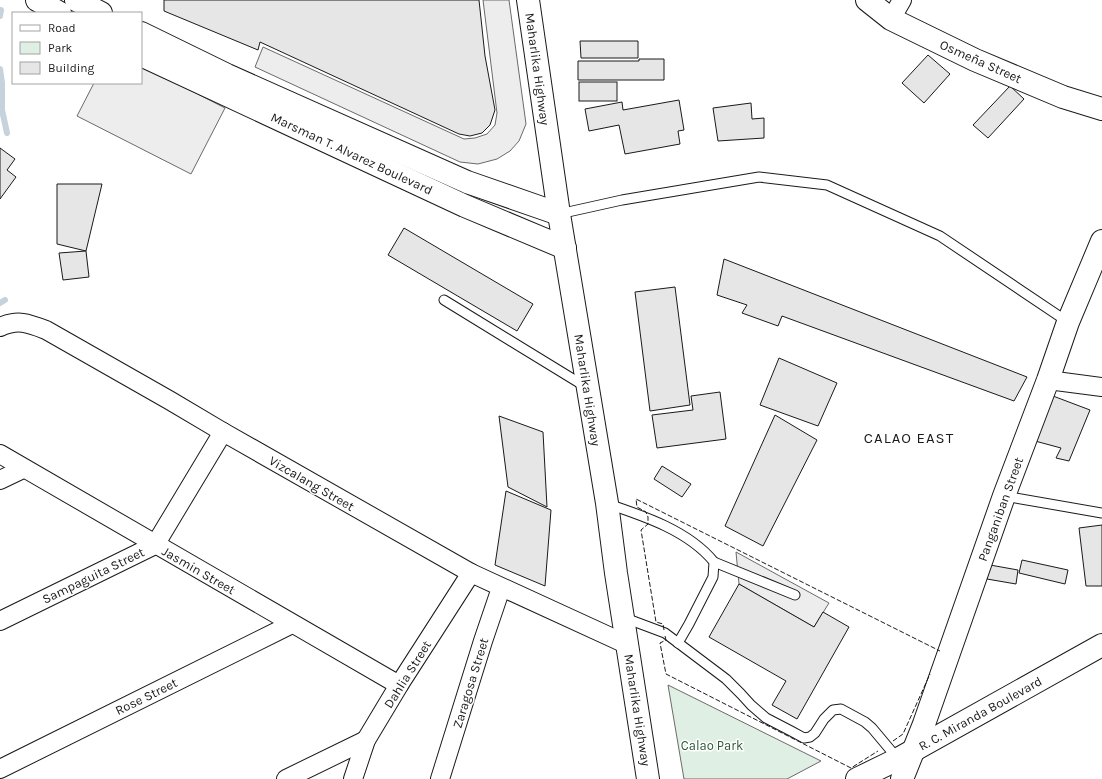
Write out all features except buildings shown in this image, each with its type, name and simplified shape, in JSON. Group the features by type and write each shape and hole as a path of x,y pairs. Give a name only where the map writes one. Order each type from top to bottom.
{"street":[{"path":"37,0 58,12"},
{"path":"76,0 99,12"},
{"name":"Maharlika Highway","path":"528,0 559,214 607,503 648,779"},
{"name":"Osmeña Street","path":"867,0 891,19 975,60 1063,97 1102,109"},
{"path":"891,19 902,0"},
{"name":"Marsman T. Alvarez Boulevard","path":"142,33 227,75 467,182 559,214"},
{"name":"Marsman T. Alvarez Boulevard","path":"142,55 465,206 565,248"},
{"name":"Panganiban Street","path":"904,763 924,724 1004,496 1048,380 1068,322 1102,241"},
{"name":"Vizcalang Street","path":"0,327 9,323 26,323 46,330 471,574 628,645"},
{"path":"1048,380 1102,387"},
{"name":"Sampaguita Street","path":"0,621 155,545 223,432"},
{"name":"Jasmin Street","path":"0,454 399,685"},
{"path":"0,480 24,469"},
{"name":"Dahlia Street","path":"353,779 366,740 399,685 471,574"},
{"name":"Zaragosa Street","path":"440,779 501,588"},
{"name":"Rose Street","path":"0,769 292,624"},
{"name":"R. C. Miranda Boulevard","path":"857,779 904,763 1102,645"},
{"path":"286,779 366,740"}],"lane":[{"path":"559,214 622,200 759,177 827,185 940,236 1068,322"},
{"path":"444,300 529,354 588,388"},
{"path":"1004,496 1102,513"},
{"path":"607,503 648,517 672,530 705,551 714,562 795,595"},
{"path":"678,643 713,577 714,562"},
{"path":"623,618 665,633 726,679 751,705 766,718 778,725 804,738 810,737 815,734 824,719 833,710 841,709 865,722 872,728 904,763"}],"green space":[{"name":"Calao Park","path":"668,685 821,761 787,779 684,779"}],"shaded area":[{"path":"483,0 509,0 526,124 519,141 510,151 497,159 478,164 460,162 255,67 263,47 464,139 475,138 487,134 495,125 497,113"},
{"path":"142,66 225,108 191,174 77,116 93,84 142,84"},
{"path":"736,552 829,603 814,627 739,584"}],"waterway":[{"path":"0,16 1,10"},
{"path":"0,69 2,83 2,110 7,133"},
{"path":"0,303 5,300"}],"fence":[{"path":"664,630 663,624 656,622 641,530 648,524 648,517 646,512 637,507 636,499 940,651"},
{"path":"665,636 666,640 660,643 666,674 851,768 878,751"},
{"path":"893,741 903,734 930,674"}],"district":[{"name":"CALAO EAST","path":"909,438"}]}
